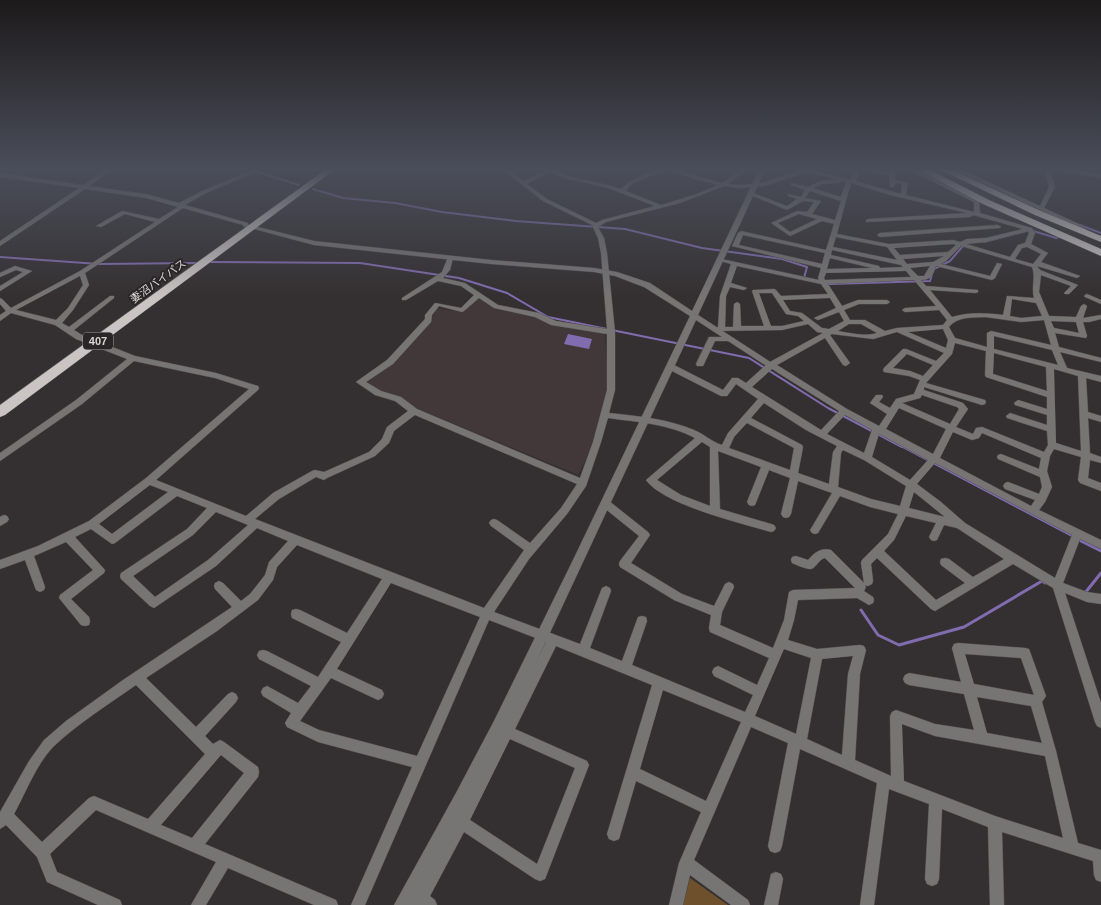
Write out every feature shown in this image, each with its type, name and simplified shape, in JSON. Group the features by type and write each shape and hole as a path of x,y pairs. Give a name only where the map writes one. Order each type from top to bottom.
{"highway":[{"name":"妻沼バイパス","path":"249,227 268,212"},
{"name":"妻沼バイパス","path":"0,412 91,342 270,212"},
{"path":"1009,212 1101,253"},
{"path":"1023,212 1099,242"},
{"path":"1029,212 1099,242"},
{"path":"1035,212 1099,242"},
{"name":"妻沼バイパス","path":"0,404 91,342"}],"street":[{"path":"0,244 47,212"},
{"path":"99,226 124,212"},
{"path":"125,212 160,221"},
{"path":"0,319 10,311 82,272 172,212"},
{"path":"206,212 246,224 249,227 314,244 606,271 627,276 647,285 694,316 718,329 767,368 841,413 1032,511 1076,537 1101,545"},
{"path":"358,905 487,613 531,549 564,512 583,483 604,415 611,390 611,330 604,253 596,227 566,212"},
{"path":"596,227 606,220 636,212"},
{"path":"402,905 420,900 548,637 644,420 741,212"},
{"path":"798,212 774,223 790,234 822,219"},
{"path":"800,212 837,223"},
{"path":"840,212 824,267 824,284 848,322"},
{"path":"949,212 963,229"},
{"path":"971,212 1031,230"},
{"path":"1048,212 1077,225 1099,242"},
{"path":"868,221 980,215 1007,234"},
{"path":"880,235 998,227"},
{"path":"761,237 765,228"},
{"path":"919,282 929,276 938,265 962,244 1031,230"},
{"path":"1028,245 1031,230"},
{"path":"905,266 741,233 735,246 824,267 857,271 938,265 992,278 999,264"},
{"path":"834,235 889,246 953,242 1037,267 1077,276"},
{"path":"1012,259 1020,246 1028,245 1044,254 1037,267 1038,281 1035,289 1038,301 1051,330 1056,358 1064,369"},
{"path":"889,246 952,320"},
{"path":"829,252 889,269"},
{"path":"898,257 950,254"},
{"path":"404,299 440,277 446,271 450,258"},
{"path":"719,259 824,284 919,282 976,291"},
{"path":"718,329 723,296 735,263"},
{"path":"1037,267 1075,285 1068,293"},
{"path":"0,275 14,268 29,271 0,290"},
{"path":"58,323 71,309 86,286 82,272"},
{"path":"440,277 458,282 496,307 537,315 554,323 611,330"},
{"path":"727,284 744,288"},
{"path":"768,328 755,291 774,291 788,313 800,314 828,334 873,337 897,330 945,327 952,320 964,316 985,315 1006,319 1080,320 1101,318"},
{"path":"478,294 462,310 437,304 428,320 390,362 360,382 378,393 398,399 414,411 583,483"},
{"path":"780,298 833,296"},
{"path":"1006,319 1010,296 1038,301"},
{"path":"1087,296 1101,302"},
{"path":"70,330 112,297"},
{"path":"0,300 10,311 58,323 79,337 133,358 216,376 255,388 148,481 92,524 0,565"},
{"path":"818,318 858,302 887,302"},
{"path":"737,304 737,329"},
{"path":"1051,330 1083,336 1080,320 1084,306"},
{"path":"906,310 941,308"},
{"path":"718,329 782,328 810,322"},
{"path":"747,387 767,368 848,322 862,322 884,334"},
{"path":"867,458 876,432 883,427 899,401 917,396 922,385 937,364 949,352 952,340 945,327"},
{"path":"897,330 949,352"},
{"path":"828,334 846,362"},
{"path":"1051,395 989,375 992,334 1101,360"},
{"path":"700,364 712,339 731,339"},
{"path":"952,340 1101,379"},
{"path":"796,560 810,565 818,555 827,553 865,584 866,563 892,537 903,512 911,485 932,461 964,409 922,385 910,374 886,370 906,351 937,364"},
{"path":"0,458 79,402 133,358"},
{"path":"1032,511 1042,500 1047,487 1044,475 1046,456 1052,445 1050,365"},
{"path":"670,367 724,394 735,380 809,428 867,458 911,485 938,504 962,526 1013,559 1057,585 1087,597 1101,599"},
{"path":"1082,374 1086,455 1083,480 1101,487"},
{"path":"922,385 982,402"},
{"path":"879,397 874,403 891,412"},
{"path":"724,450 732,435 764,398"},
{"path":"1018,403 1051,413"},
{"path":"897,404 972,437 976,436 979,430 982,430 1046,456"},
{"path":"214,508 190,532 124,576 154,603 212,563 276,496 315,473 324,476 372,454 386,441 390,429 414,411"},
{"path":"822,434 841,413"},
{"path":"1085,414 1101,419"},
{"path":"604,415 660,422 702,437 714,446 724,450 835,491 903,512 962,526"},
{"path":"1010,416 1051,429"},
{"path":"746,419 799,447 786,514"},
{"path":"702,437 651,480 664,491 715,512 771,528"},
{"path":"815,530 835,491 837,452 842,445"},
{"path":"1052,445 1101,460"},
{"path":"714,446 715,512"},
{"path":"1001,456 1044,475"},
{"path":"752,502 766,465"},
{"path":"148,481 625,668 748,719 898,786 994,823 1100,857 1101,875"},
{"path":"1008,486 1042,500"},
{"path":"92,524 112,540 175,492"},
{"path":"606,504 645,535 624,564 678,597 717,612"},
{"path":"934,537 942,520"},
{"path":"494,523 531,549"},
{"path":"67,536 100,570 64,598 85,621"},
{"path":"1076,537 1057,585 1101,722"},
{"path":"114,905 52,877 42,852 3,818 33,765 48,744 70,725 136,677 213,627 254,597 269,577 273,565 295,540"},
{"path":"877,551 935,606 1013,559"},
{"path":"28,554 40,588"},
{"path":"945,562 973,583"},
{"path":"389,577 329,671 291,723 318,736 420,762"},
{"path":"219,586 240,607"},
{"path":"729,586 717,612 714,628 776,655"},
{"path":"583,651 606,591"},
{"path":"676,905 686,863 781,643 789,620 793,595 858,593 869,600"},
{"path":"296,614 349,640"},
{"path":"625,668 642,621"},
{"path":"781,643 817,654 860,650 854,674 848,764"},
{"path":"982,738 958,648 1025,653 1040,696 1036,701"},
{"path":"775,846 817,654"},
{"path":"263,655 319,684"},
{"path":"329,671 378,694"},
{"path":"718,672 760,692"},
{"path":"136,677 214,754"},
{"path":"909,679 970,688 1036,701"},
{"path":"614,834 659,682"},
{"path":"267,692 300,711"},
{"path":"196,736 232,698"},
{"path":"1036,701 1050,751 1072,848"},
{"path":"898,786 896,716 935,730 1050,751"},
{"path":"458,820 540,874 584,765 503,730"},
{"path":"150,827 220,746 253,772 194,846"},
{"path":"632,772 709,809"},
{"path":"867,905 874,869 884,780"},
{"path":"932,879 936,800"},
{"path":"42,852 94,804 331,905"},
{"path":"994,823 997,905"},
{"path":"198,905 225,860"},
{"path":"686,863 743,905"},
{"path":"771,905 776,879"}],"shaded area":[{"path":"478,298 496,309 603,332 605,335 608,378 607,393 590,451 578,475 416,408 405,400 376,390 366,383 388,368 433,317 436,308 462,312"},
{"path":"568,334 592,339 589,349 564,344"},
{"path":"690,878 728,905 683,905"}],"waterway":[{"path":"444,212 516,221 625,229 702,248 782,259 807,267 804,278"},
{"path":"1080,225 1101,233"},
{"path":"984,242 1030,230 1056,238 1059,237"},
{"path":"934,269 950,261 963,246"},
{"path":"0,257 99,264 198,263"},
{"path":"209,262 360,263 459,278 507,293 548,317 749,358 828,408 902,447"},
{"path":"829,284 930,281 932,274"},
{"path":"900,445 1073,536"},
{"path":"1077,539 1101,551"},
{"path":"1085,593 1101,573"},
{"path":"861,610 878,635 899,645 964,627 1042,581 1045,583"}]}
